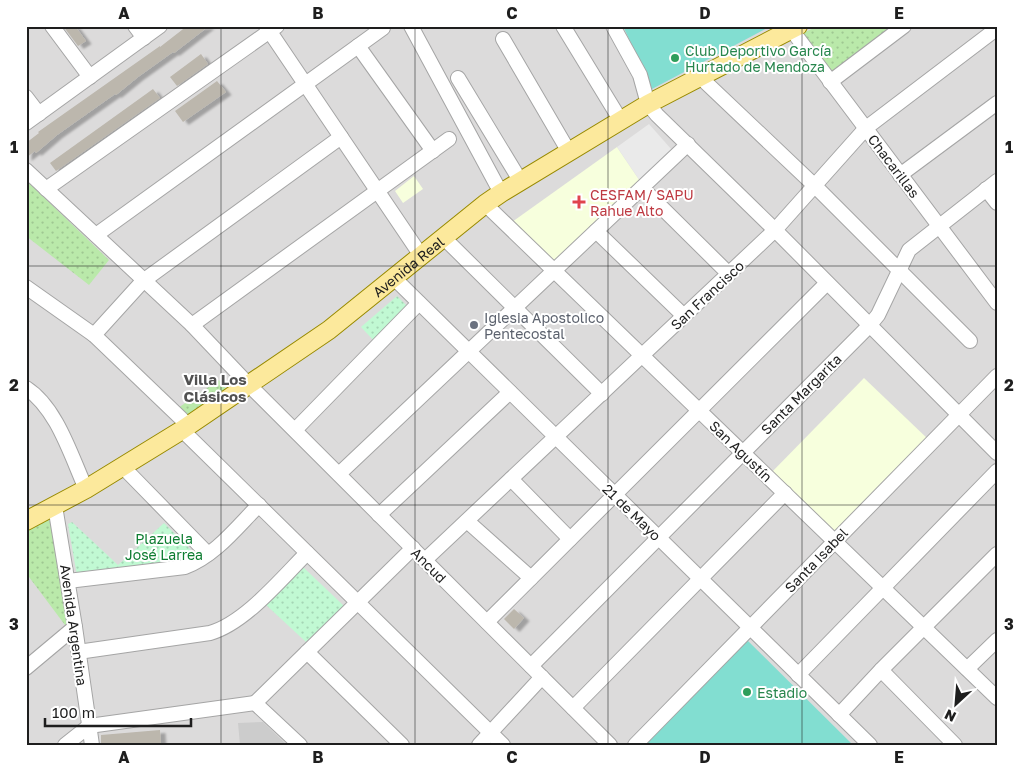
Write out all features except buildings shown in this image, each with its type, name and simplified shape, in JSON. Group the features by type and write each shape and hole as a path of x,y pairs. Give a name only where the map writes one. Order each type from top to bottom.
{"main road":[{"name":"Avenida Real","path":"26,521 86,489 186,428 329,330 501,193 648,104 794,28"}],"street":[{"path":"52,26 90,77"},
{"path":"135,26 144,38"},
{"path":"26,122 160,26"},
{"path":"411,26 501,193"},
{"path":"563,26 621,121"},
{"path":"613,26 640,75 648,104 657,115 775,230 997,453"},
{"path":"830,82 904,26"},
{"path":"46,189 271,28 305,85 422,256"},
{"path":"96,235 383,28"},
{"name":"Chacarillas","path":"794,28 830,82 997,303"},
{"name":"San Francisco","path":"425,560 775,230 866,128 991,34"},
{"path":"503,39 569,152"},
{"path":"358,46 433,151"},
{"path":"700,77 815,186 970,341"},
{"path":"458,78 521,182"},
{"path":"26,97 39,114"},
{"path":"900,175 997,103"},
{"path":"94,335 143,281 341,137"},
{"path":"192,326 449,140"},
{"path":"339,474 688,144"},
{"name":"Ancud","path":"26,170 192,326 610,745"},
{"path":"992,185 997,203"},
{"name":"Santa Margarita","path":"531,666 870,326 878,315 909,250 992,185"},
{"path":"642,188 729,274"},
{"name":"San Agustín","path":"486,204 997,698"},
{"path":"596,231 684,316"},
{"path":"444,238 602,394"},
{"name":"21 de Mayo","path":"394,279 870,745"},
{"path":"487,622 827,283"},
{"path":"26,287 94,335 186,428 259,506 503,745"},
{"path":"295,430 419,303"},
{"name":"Santa Isabel","path":"634,745 997,376"},
{"path":"27,390 42,401 52,414 86,489"},
{"path":"379,515 510,392"},
{"path":"122,466 208,554"},
{"path":"798,675 997,471"},
{"path":"511,479 570,539"},
{"path":"573,708 785,493"},
{"name":"Avenida Argentina","path":"55,506 92,745"},
{"path":"68,581 185,566 197,562 259,506"},
{"path":"467,521 531,578"},
{"path":"65,745 89,726 255,703 413,548"},
{"path":"78,652 210,633 226,628 241,618 307,552"},
{"path":"839,715 881,670 997,554"},
{"path":"26,668 75,627"},
{"path":"967,670 997,640"},
{"path":"306,652 402,745"},
{"path":"881,670 955,745"},
{"path":"479,745 542,677"},
{"path":"255,703 300,745"}],"shaded area":[{"path":"26,26 997,26 997,745 26,745"},
{"name":"Club Deportivo García Hurtado de Mendoza","path":"623,26 771,26 652,89"},
{"path":"649,124 672,150 640,181 617,147"},
{"name":"CESFAM/ SAPU Rahue Alto","path":"617,147 640,181 554,262 512,222"},
{"path":"414,176 423,189 403,203 395,191"},
{"path":"864,378 929,440 831,540 767,477"},
{"name":"Estadio","path":"746,639 853,745 642,745"},
{"path":"263,722 287,745 240,745 238,723"}],"green space":[{"path":"818,26 897,26 830,79 797,36"},
{"path":"26,180 109,260 89,285 26,236"},
{"path":"397,296 408,307 376,343 361,327"},
{"path":"219,380 227,390 186,416 178,408"},
{"path":"45,518 54,523 70,628 68,629 26,573 26,527"},
{"name":"Plazuela José Larrea","path":"72,522 118,565 164,523 195,554 185,560 77,576 68,524"},
{"path":"302,566 344,606 306,642 265,604"}],"place":[{"name":"Club Deportivo García Hurtado de Mendoza","path":"675,58"},
{"name":"CESFAM/ SAPU Rahue Alto","path":"579,202"},
{"name":"Iglesia Apostolico Pentecostal","path":"474,325"},
{"name":"Estadio","path":"747,692"}],"district":[{"name":"Villa Los Clásicos","path":"215,388"}]}
